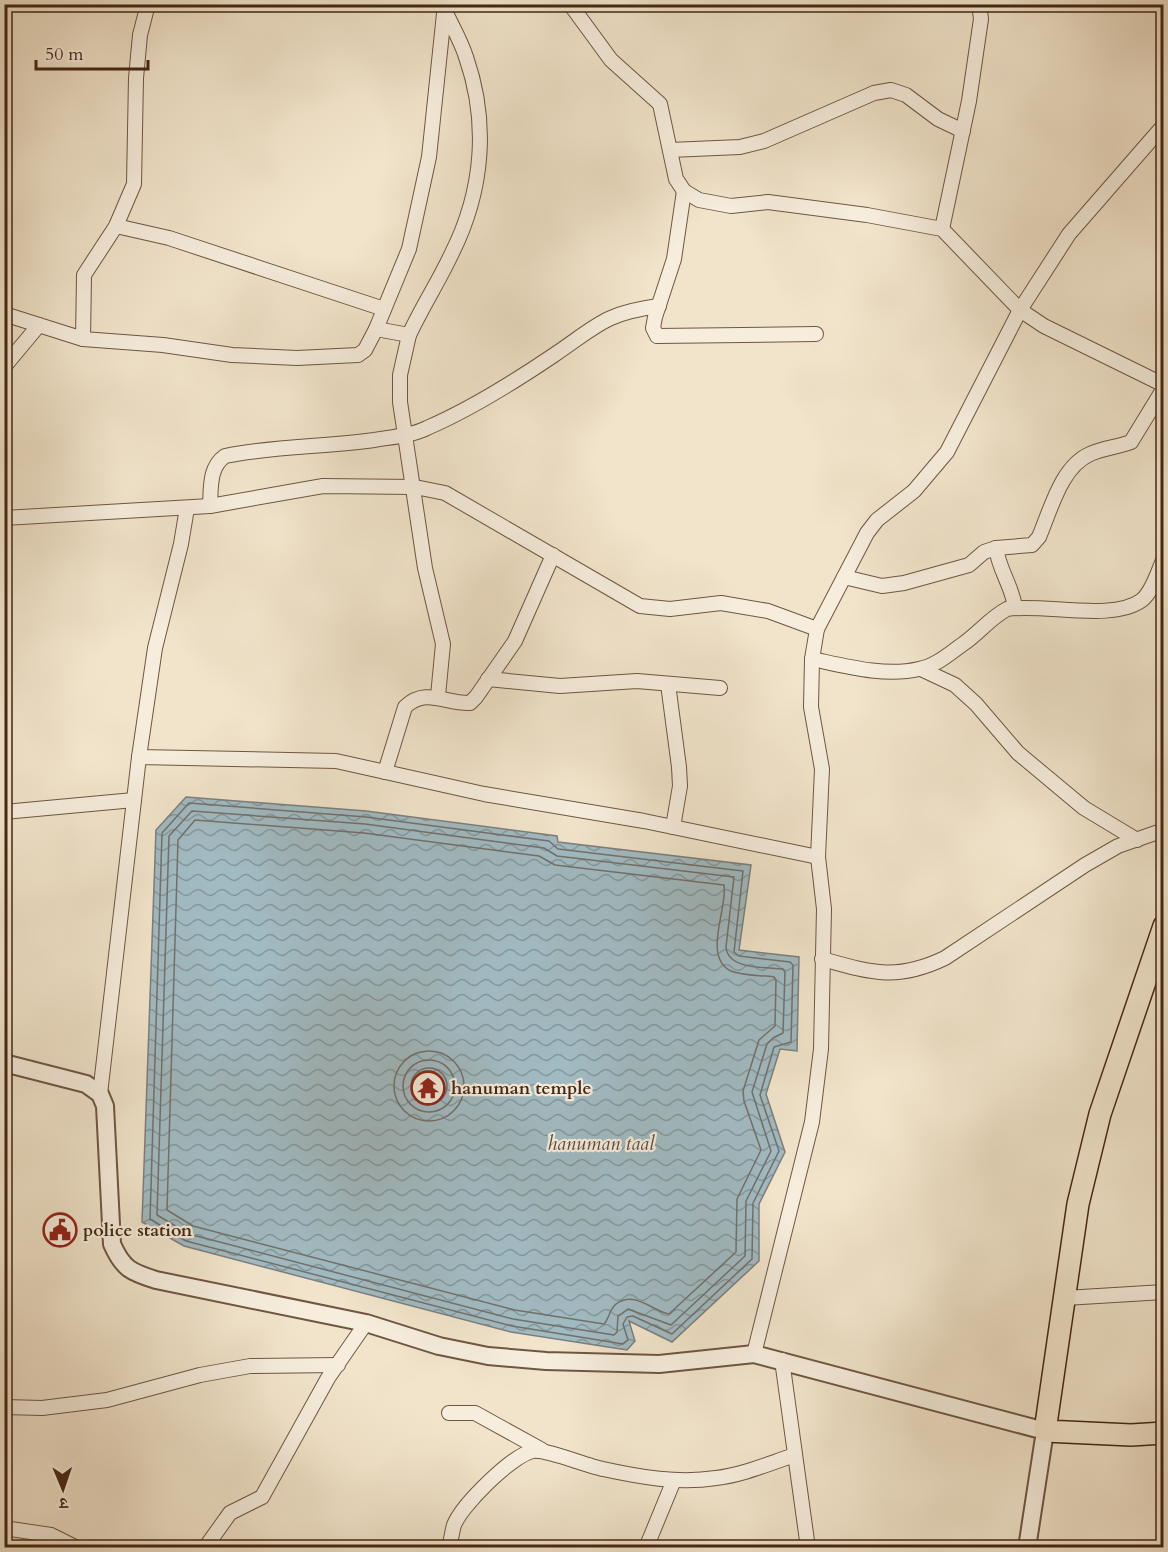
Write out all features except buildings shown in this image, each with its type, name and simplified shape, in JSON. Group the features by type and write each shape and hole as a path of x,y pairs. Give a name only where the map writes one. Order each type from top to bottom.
{"main road":[{"path":"1164,926 1100,1114 1078,1204 1045,1431 1131,1435 1164,1433"}],"street":[{"path":"83,339 84,275 116,226 134,184 136,78 140,35 148,4"},
{"path":"570,4 611,60 660,104 676,179 684,191 699,200 731,206 768,202 867,215 942,229 1020,310 1044,327 1164,386 1131,442 1093,452 1079,459 1069,470 1039,537 1032,545 996,548 984,552 969,565 904,583 882,586 844,577"},
{"path":"942,229 963,131 981,19 979,4"},
{"path":"4,314 83,339 163,345 232,355 358,356 365,350 376,329 409,249 429,157 444,7"},
{"path":"438,696 443,644 425,568 415,487 404,436 400,375 409,335 468,217 478,178 482,130 466,57 444,7"},
{"path":"670,150 741,147 764,141 874,93 891,90 906,95 938,119 963,131"},
{"path":"754,1354 812,1122 821,1049 824,909 818,858 822,769 811,707 812,659 817,628 867,533 877,520 914,490 947,452 1020,310 1069,234 1163,126"},
{"path":"684,191 674,259 653,328 657,336 666,338 816,334"},
{"path":"116,226 169,238 384,309"},
{"path":"210,506 212,473 217,461 225,456 404,436 426,429 464,410 554,355 597,323 616,314 659,306"},
{"path":"4,367 39,325"},
{"path":"376,329 409,335"},
{"path":"4,518 210,506 322,486 415,487 445,493 640,606 670,609 721,603 768,611 817,628"},
{"path":"187,508 181,544 154,648 100,1094 105,1106 112,1244 120,1262 135,1274 156,1281 366,1323 439,1346 488,1356 546,1361 659,1364 754,1354 1045,1431 1028,1548"},
{"path":"996,548 998,565 1013,593 1015,608"},
{"path":"385,772 405,707 420,697 438,696 470,703 515,641 553,555"},
{"path":"812,659 877,669 903,671 921,669 940,660 967,641 996,615 1015,608 1099,611 1131,605 1142,599 1149,591 1164,558"},
{"path":"921,669 955,685 976,704 1018,753 1084,808 1137,840"},
{"path":"488,679 560,686 637,681 720,688"},
{"path":"668,684 680,786 673,827"},
{"path":"139,757 336,761 484,794 673,827 818,858"},
{"path":"4,812 134,800"},
{"path":"822,959 866,971 901,974 924,968 945,958 1085,865 1118,846 1164,830"},
{"path":"4,1063 86,1084 100,1094"},
{"path":"1065,1298 1164,1292"},
{"path":"205,1548 230,1513 262,1497 338,1365 366,1323"},
{"path":"782,1360 808,1548"},
{"path":"4,1407 42,1408 107,1400 200,1375 250,1366 338,1365"},
{"path":"449,1413 475,1413 542,1450 585,1465 674,1480 719,1478 795,1455"},
{"path":"449,1548 454,1525 464,1509 480,1492 520,1457 542,1450"},
{"path":"646,1548 674,1480"},
{"path":"4,1528 51,1535 77,1548"}],"water":[{"name":"hanuman taal","path":"186,797 366,811 557,836 558,842 751,865 739,950 799,957 797,1051 780,1049 766,1094 785,1152 759,1204 759,1261 672,1342 629,1321 635,1341 627,1350 511,1332 184,1246 142,1222 156,830","holes":["421,1074 441,1078 438,1098 417,1094"]}],"place":[{"name":"hanuman temple","path":"428,1088"},
{"name":"police station","path":"60,1230"}]}
